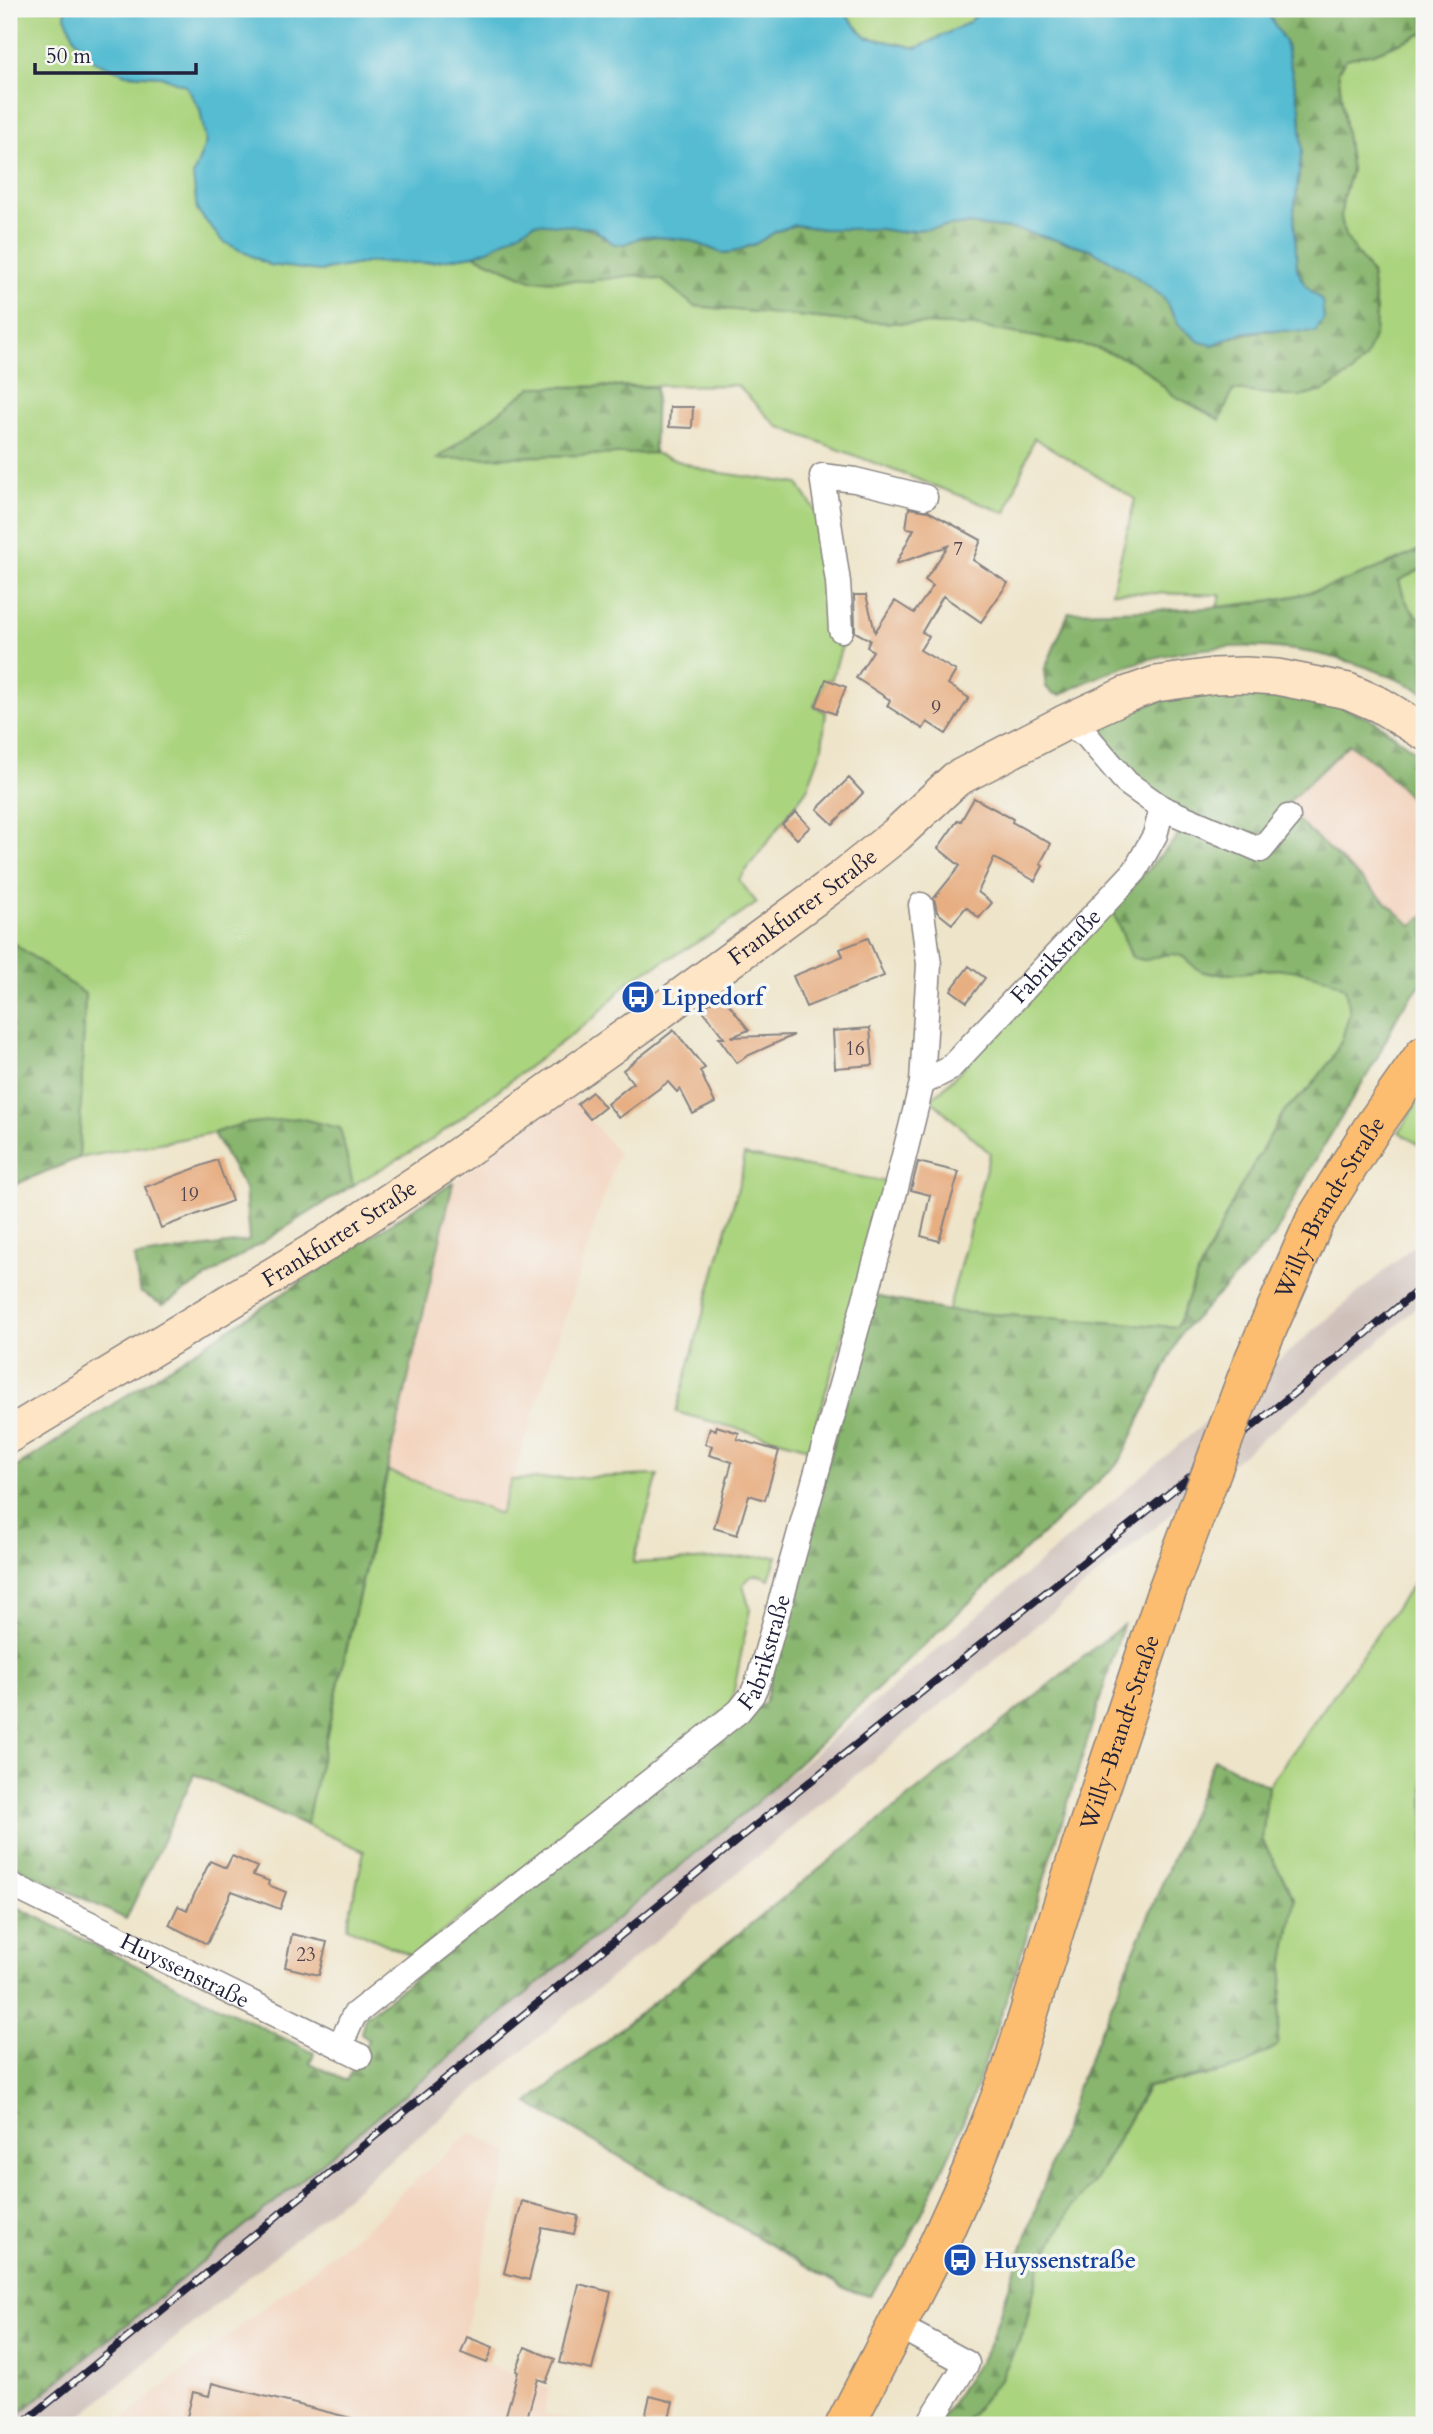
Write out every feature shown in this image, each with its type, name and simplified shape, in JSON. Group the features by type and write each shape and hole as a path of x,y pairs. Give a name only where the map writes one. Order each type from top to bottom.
{"main road":[{"name":"Frankfurter Straße","path":"9,1435 325,1244 450,1161 842,878 896,835 956,779 1064,723 1156,684 1213,676 1245,675 1288,678 1348,691 1380,705 1424,732"},
{"name":"Willy-Brandt-Straße","path":"845,2425 898,2326 961,2195 1011,2070 1164,1596 1252,1364 1315,1220 1371,1130 1424,1055"}],"street":[{"path":"841,630 838,582 822,476 855,480 925,497"},
{"path":"1064,723 1086,735 1127,783 1162,808 1261,850 1288,817"},
{"name":"Fabrikstraße","path":"922,1083 949,1069 1135,871 1155,835 1162,808"},
{"name":"Fabrikstraße","path":"350,2051 354,2015 739,1711 752,1695 759,1679 888,1215 922,1083 929,964 921,905"},
{"name":"Huyssenstraße","path":"9,1884 350,2051"},
{"path":"898,2326 967,2363 928,2425"}],"shaded area":[{"path":"1349,744 1378,765 1424,811 1424,915 1413,926 1282,807"},
{"path":"569,1095 618,1153 501,1514 388,1471 453,1183"},
{"path":"1424,1237 1424,1301 1367,1352 70,2425 9,2425 9,2422 756,1803"},
{"path":"471,2133 510,2152 460,2353 549,2389 544,2413 583,2425 115,2425 378,2218 403,2191"}],"green space":[{"path":"9,9 66,9 65,16 125,74 161,76 186,86 200,109 206,142 193,176 320,271 371,262 423,263 474,255 531,280 589,281 636,275 662,280 695,306 848,321 975,326 1093,347 1129,360 1148,372 1171,394 1220,419 1233,390 1287,396 1304,396 1323,391 1352,373 1375,334 1376,312 1371,273 1345,236 1341,217 1343,197 1351,171 1338,71 1346,59 1374,53 1424,33 1424,548 1347,582 1255,603 1217,607 1221,595 1112,592 1135,499 1034,438 1006,513 777,426 737,385 532,387 438,459 654,453 708,471 798,484 826,527 848,627 831,681 827,679 814,706 826,712 822,748 807,789 739,880 757,903 712,934 629,981 595,1017 433,1139 353,1185 340,1128 242,1124 213,1133 79,1158 85,994 9,940"},
{"path":"841,9 983,9 968,23 918,48 866,37"},
{"path":"1265,9 1424,9 1424,33 1374,53 1346,59 1338,71 1351,171 1343,197 1341,217 1345,236 1371,273 1376,312 1375,334 1365,359 1352,373 1323,391 1304,396 1287,396 1233,390 1220,420 1171,394 1148,372 1129,360 1093,347 974,326 848,321 694,306 662,280 636,275 589,281 531,280 474,255 524,228 544,222 586,228 608,241 625,244 643,236 689,240 722,253 755,244 777,231 795,225 824,229 880,228 898,232 967,224 1019,230 1090,249 1130,272 1163,297 1179,325 1213,345 1239,335 1263,331 1315,332 1322,301 1307,287 1297,269 1294,212 1302,149 1300,108 1285,42"},
{"path":"532,387 656,387 654,453 437,459"},
{"path":"1424,548 1424,568 1399,580 1407,603 1424,621 1424,692 1379,672 1334,657 1288,649 1242,647 1195,650 1150,659 1104,674 1060,695 1052,693 1046,687 1044,671 1069,612 1184,609 1271,601 1347,580"},
{"path":"1424,568 1424,621 1407,603 1399,580"},
{"path":"1260,689 1339,706 1375,721 1424,758 1424,811 1378,765 1349,744 1283,807 1412,926 1424,915 1424,980 1400,1011 1375,1062 1311,1167 1274,1237 1182,1332 1120,1461 756,1803 9,2422 9,1903 314,2053 310,2063 346,2081 369,2039 361,2033 365,2017 765,1702 794,1585 874,1296 948,1311 1177,1327 1196,1278 1236,1195 1285,1110 1309,1089 1332,1059 1342,1039 1350,1012 1345,988 1326,978 1305,972 1273,969 1218,974 1200,970 1186,959 1172,954 1148,960 1132,957 1112,909 1187,826 1143,783 1106,740 1104,730 1107,722 1116,716 1162,700 1201,692"},
{"path":"1112,909 1131,956 1148,959 1166,954 1177,955 1200,970 1218,974 1273,969 1295,970 1326,978 1345,987 1350,1012 1342,1039 1332,1059 1309,1089 1285,1110 1236,1195 1196,1278 1177,1327 948,1311 990,1153 930,1099 942,1090"},
{"path":"9,940 85,994 79,1158 9,1187"},
{"path":"1424,1092 1424,1148 1399,1132"},
{"path":"298,1118 340,1128 353,1185 163,1305 140,1292 134,1257 249,1241 245,1189 213,1133 242,1124"},
{"path":"744,1155 888,1182 809,1448 676,1412 742,1173"},
{"path":"453,1183 306,1825 194,1774 126,1919 9,1863 9,1472"},
{"path":"388,1471 500,1514 511,1480 658,1475 633,1563 777,1556 769,1579 754,1576 743,1585 750,1609 731,1705 412,1956 347,1927 364,1851 306,1825"},
{"path":"1424,1569 1424,2425 962,2425 1001,2378 1024,2331 1040,2266 1071,2208 1094,2182 1148,2087 1217,2074 1284,1962 1295,1900 1262,1840 1268,1786"},
{"path":"1123,1625 1015,1974 976,2088 956,2140 906,2247 870,2296 848,2290 528,2103"},
{"path":"1214,1759 1268,1786 1262,1840 1295,1900 1284,1962 1277,2046 1242,2067 1147,2087 1094,2182 1071,2208 1040,2266 1024,2331 1001,2378 962,2425 937,2425 988,2348 1079,2083"}],"water":[{"path":"66,9 841,9 866,37 917,48 968,23 983,9 1265,9 1285,42 1300,108 1302,149 1294,212 1297,269 1307,287 1322,301 1324,319 1315,332 1264,330 1241,333 1213,345 1200,342 1179,325 1163,297 1130,272 1090,249 1019,230 967,224 898,232 795,225 777,231 755,244 722,253 689,240 670,238 643,236 625,244 614,244 593,228 535,223 490,249 474,255 423,263 371,262 320,271 269,265 222,241 197,210 193,176 206,142 200,109 186,86 161,76 126,74 94,61 75,39 65,16"}],"building":[{"path":"670,407 693,407 692,428 669,427"},
{"path":"909,508 928,511 981,540 973,560 1008,583 981,622 943,596 922,632 929,636 920,650 956,671 948,684 969,698 946,734 927,722 923,729 887,706 890,700 856,678 873,651 867,647 870,640 855,632 854,595 866,595 875,632 895,601 914,613 933,586 925,580 948,546 896,564 914,529 906,528"},
{"path":"826,679 846,687 835,714 816,706"},
{"path":"849,778 863,793 833,824 817,809"},
{"path":"974,798 1051,844 1040,864 1043,866 1035,881 994,858 978,892 992,903 979,918 966,907 952,924 937,912 934,898 960,866 938,848 958,820 961,821"},
{"path":"796,812 810,827 797,839 782,824"},
{"path":"868,938 884,976 806,1007 793,976 843,956 840,949"},
{"path":"969,966 985,978 967,1002 951,990"},
{"path":"721,994 749,1030 731,1037 794,1035 737,1063 719,1038 724,1038 702,1009"},
{"path":"870,1028 873,1065 835,1068 833,1031"},
{"path":"674,1030 705,1068 700,1071 715,1103 693,1114 680,1089 677,1092 668,1082 619,1118 607,1104 633,1083 623,1070"},
{"path":"592,1092 605,1107 590,1119 577,1104"},
{"path":"217,1160 232,1201 161,1228 145,1187"},
{"path":"918,1162 959,1172 939,1241 921,1236 930,1195 911,1190"},
{"path":"716,1426 739,1433 737,1439 779,1451 765,1500 749,1495 737,1535 714,1528 732,1462 709,1455 712,1446 705,1444 710,1428 716,1430"},
{"path":"232,1856 257,1867 253,1875 286,1892 280,1909 232,1891 207,1944 169,1925 178,1906 187,1910 210,1861 226,1868"},
{"path":"292,1934 327,1942 319,1975 285,1967"},
{"path":"522,2201 578,2216 574,2234 542,2228 529,2280 504,2273"},
{"path":"579,2284 611,2292 592,2370 560,2363"},
{"path":"467,2337 493,2347 487,2363 461,2353"},
{"path":"525,2347 555,2359 546,2382 538,2379 525,2425 503,2425 518,2372 516,2371"},
{"path":"212,2383 355,2419 354,2425 185,2425 193,2392 209,2396"},
{"path":"650,2396 673,2402 667,2425 643,2425"}],"railway":[{"path":"21,2425 756,1825 1319,1373 1424,1285"}],"place":[{"name":"Lippedorf","path":"638,997"},
{"name":"Huyssenstraße","path":"960,2260"}]}
